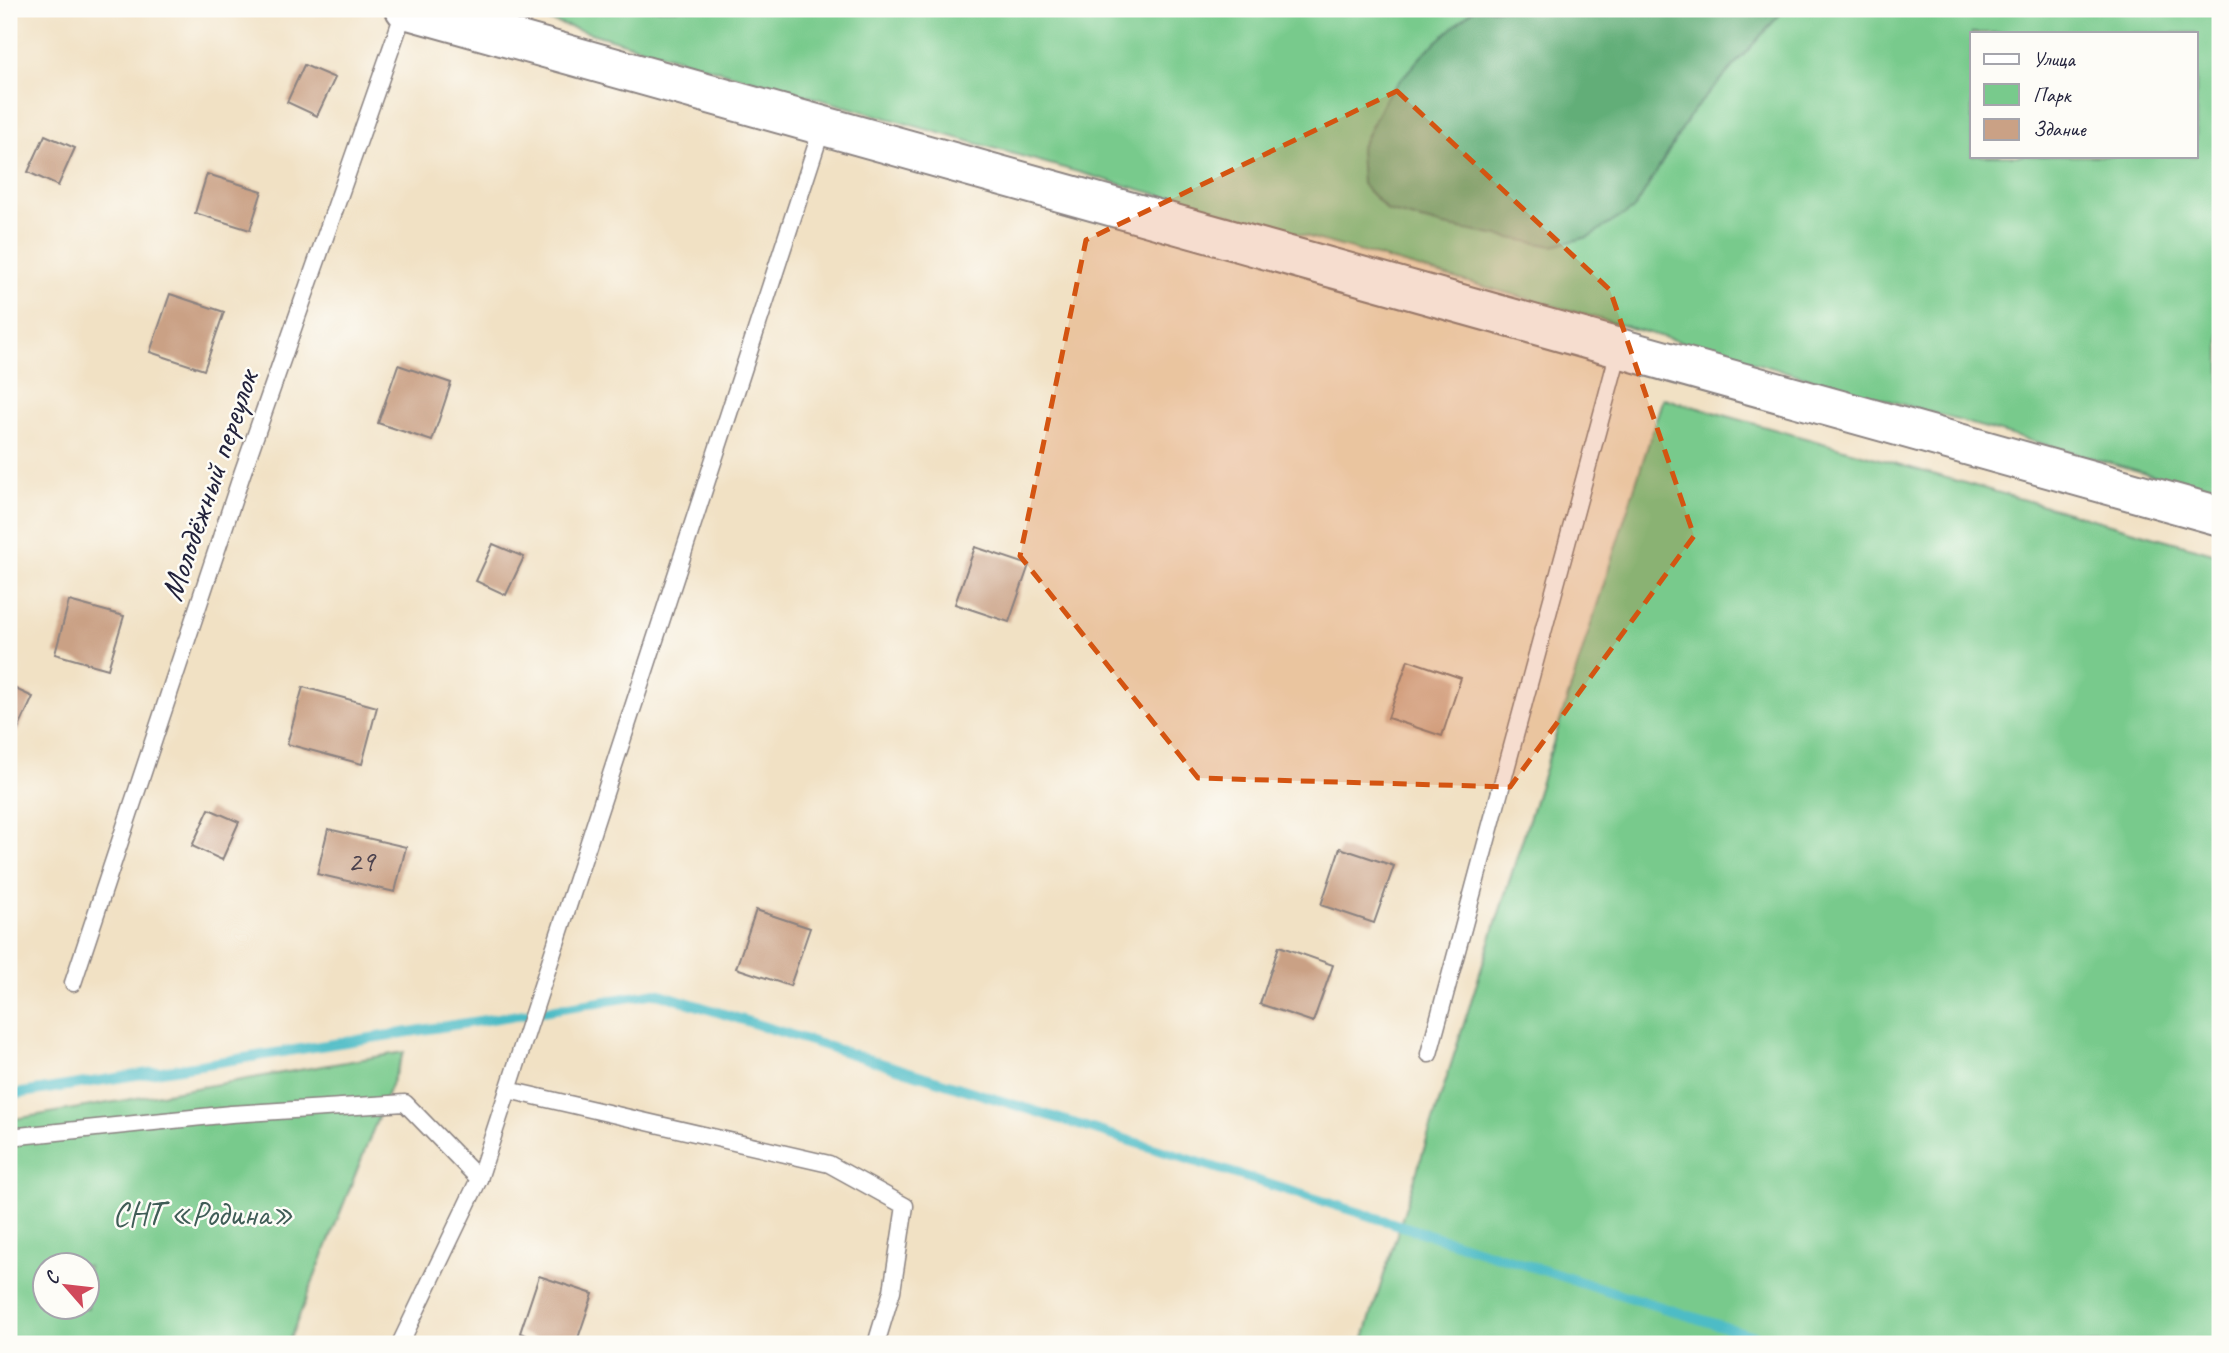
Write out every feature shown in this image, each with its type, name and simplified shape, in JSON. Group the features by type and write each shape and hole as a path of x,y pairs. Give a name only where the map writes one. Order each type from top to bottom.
{"street":[{"path":"405,9 2220,516"}],"lane":[{"name":"Молодёжный переулок","path":"74,983 242,474 405,9"},
{"path":"400,1344 479,1179 823,125"},
{"path":"1429,1054 1620,347"},
{"path":"508,1090 829,1164 905,1206 892,1291 876,1344"},
{"path":"9,1137 230,1114 405,1103 479,1179"}],"highlighted area":[{"path":"1397,91 1610,290 1694,536 1510,787 1198,778 1020,556 1086,240"}],"green space":[{"path":"509,9 2220,9 2220,494 702,66"},
{"path":"1474,9 1785,9 1692,112 1635,208 1588,237 1553,246 1444,226 1388,211 1362,184 1360,149 1387,95 1426,51"},
{"path":"1663,398 2220,555 2220,1344 1362,1344"},
{"name":"СНТ «Родина»","path":"404,1052 288,1344 9,1344 9,1120"}],"building":[{"path":"304,65 335,78 317,116 287,102"},
{"path":"45,135 75,148 58,186 28,172"},
{"path":"207,174 262,191 250,230 195,213"},
{"path":"170,294 224,312 204,370 150,352"},
{"path":"398,365 451,383 432,441 378,423"},
{"path":"493,544 524,557 506,595 476,581"},
{"path":"975,547 1029,565 1009,622 955,604"},
{"path":"69,601 124,616 108,669 55,654"},
{"path":"1408,660 1461,678 1442,736 1388,718"},
{"path":"9,686 33,697 16,734 9,731"},
{"path":"303,687 377,707 362,764 287,744"},
{"path":"209,809 239,822 222,860 192,846"},
{"path":"328,829 406,847 395,892 317,874"},
{"path":"1340,848 1394,866 1374,923 1321,905"},
{"path":"756,910 810,928 790,986 736,968"},
{"path":"1279,946 1333,965 1313,1022 1260,1004"},
{"path":"539,1276 593,1294 576,1344 552,1344 520,1333"}],"waterway":[{"path":"9,1095 657,993 1779,1344"}]}
